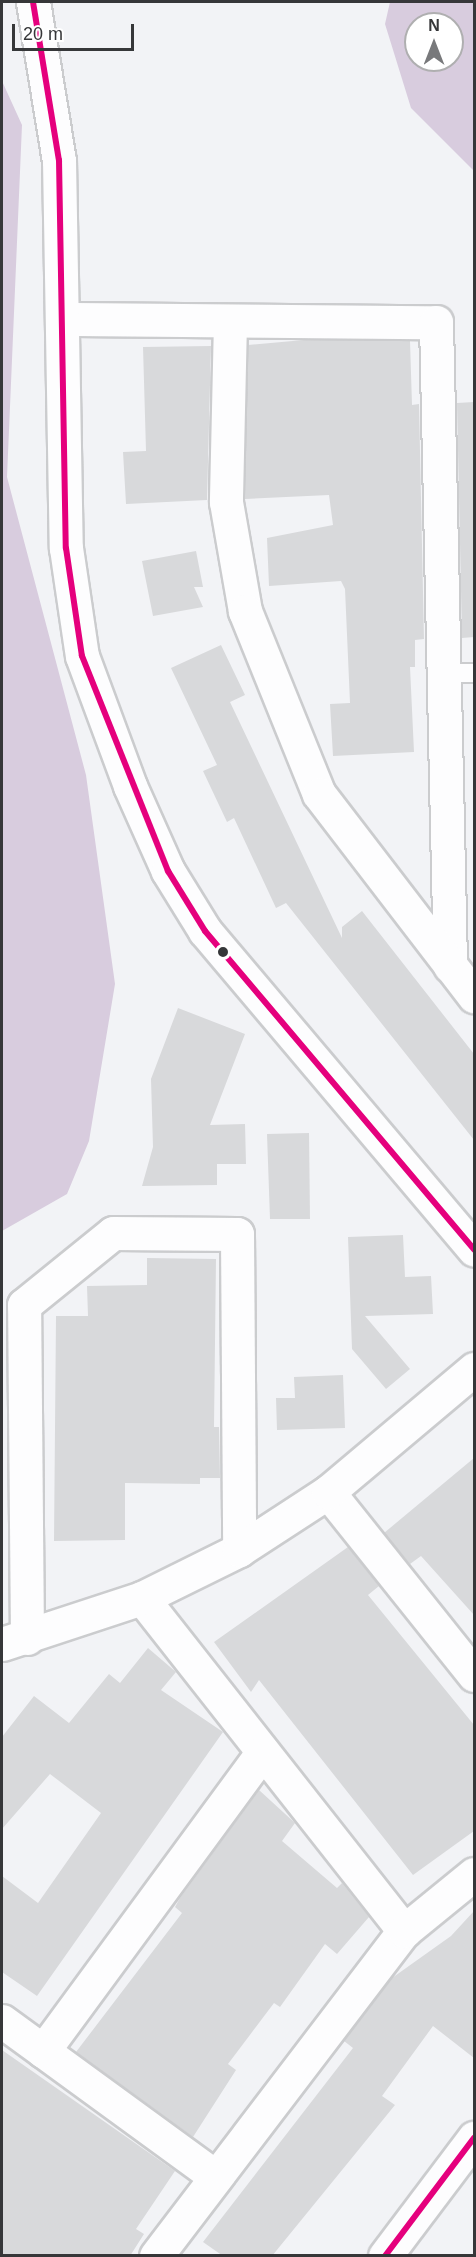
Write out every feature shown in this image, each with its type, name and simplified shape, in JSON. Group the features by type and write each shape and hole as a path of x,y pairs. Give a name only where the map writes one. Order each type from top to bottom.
{"street":[{"path":"33,2 59,160 64,319 66,548 82,657 130,786 168,871 205,931 474,1249"},
{"path":"64,319 436,322 460,673 450,966"},
{"path":"230,321 226,502 245,610 319,794 474,996"},
{"path":"239,1550 237,1234 113,1233 24,1305 14,1641 142,1599 239,1550 328,1492 474,1369"},
{"path":"328,1492 474,1675"},
{"path":"142,1599 404,1931"},
{"path":"43,2051 263,1752"},
{"path":"156,2256 213,2175 404,1931 474,1874"},
{"path":"2,2021 213,2175"},
{"path":"385,2256 474,2138"}],"shaded area":[{"path":"390,2 474,2 474,171 411,108 385,24"},
{"path":"2,81 22,125 7,477 86,775 115,984 89,1141 67,1194 2,1231"}],"building":[{"path":"304,340 410,341 412,405 419,404 424,639 415,640 415,667 410,667 414,752 333,756 330,704 350,703 345,589 341,581 269,586 267,538 333,525 329,495 245,499 248,345"},
{"path":"211,346 207,500 126,504 123,452 146,451 143,347"},
{"path":"474,402 474,637 462,638 457,403"},
{"path":"196,551 203,587 194,587 203,607 153,616 142,561"},
{"path":"221,645 245,695 230,702 342,938 342,927 362,911 474,1054 474,1140 286,903 276,908 234,818 227,822 203,771 217,765 171,668"},
{"path":"178,1008 245,1034 210,1125 245,1124 246,1164 217,1164 217,1185 142,1186 153,1147 151,1079"},
{"path":"309,1133 310,1219 270,1219 267,1134"},
{"path":"403,1235 405,1277 431,1276 433,1314 365,1316 410,1369 386,1389 352,1349 348,1237"},
{"path":"147,1258 216,1259 214,1427 219,1427 220,1478 200,1478 200,1484 125,1483 125,1540 54,1541 56,1316 88,1316 87,1286 147,1285"},
{"path":"343,1375 345,1428 277,1430 276,1398 295,1398 294,1377"},
{"path":"474,1458 474,1615 421,1556 410,1564 384,1533"},
{"path":"348,1547 379,1586 368,1595 474,1725 474,1831 413,1875 259,1680 251,1692 214,1642"},
{"path":"148,1648 176,1672 161,1690 223,1732 37,1996 2,1972 2,1876 38,1903 101,1813 50,1774 2,1829 2,1737 34,1696 69,1723 109,1674 120,1683"},
{"path":"259,1790 295,1823 282,1841 337,1888 342,1883 369,1917 337,1954 325,1944 280,2007 274,2003 228,2064 236,2070 193,2137 76,2052 182,1913 175,1907 180,1898"},
{"path":"474,1911 474,2058 433,2026 382,2096 395,2105 272,2256 223,2256 203,2242 353,2048 344,2041 392,1978 451,1936"},
{"path":"2,2050 175,2171 136,2229 144,2234 130,2256 2,2256"}],"transit line":[{"path":"33,2 59,160 66,548 82,656 168,871 205,931 474,1249"},
{"path":"385,2256 474,2138"}]}
